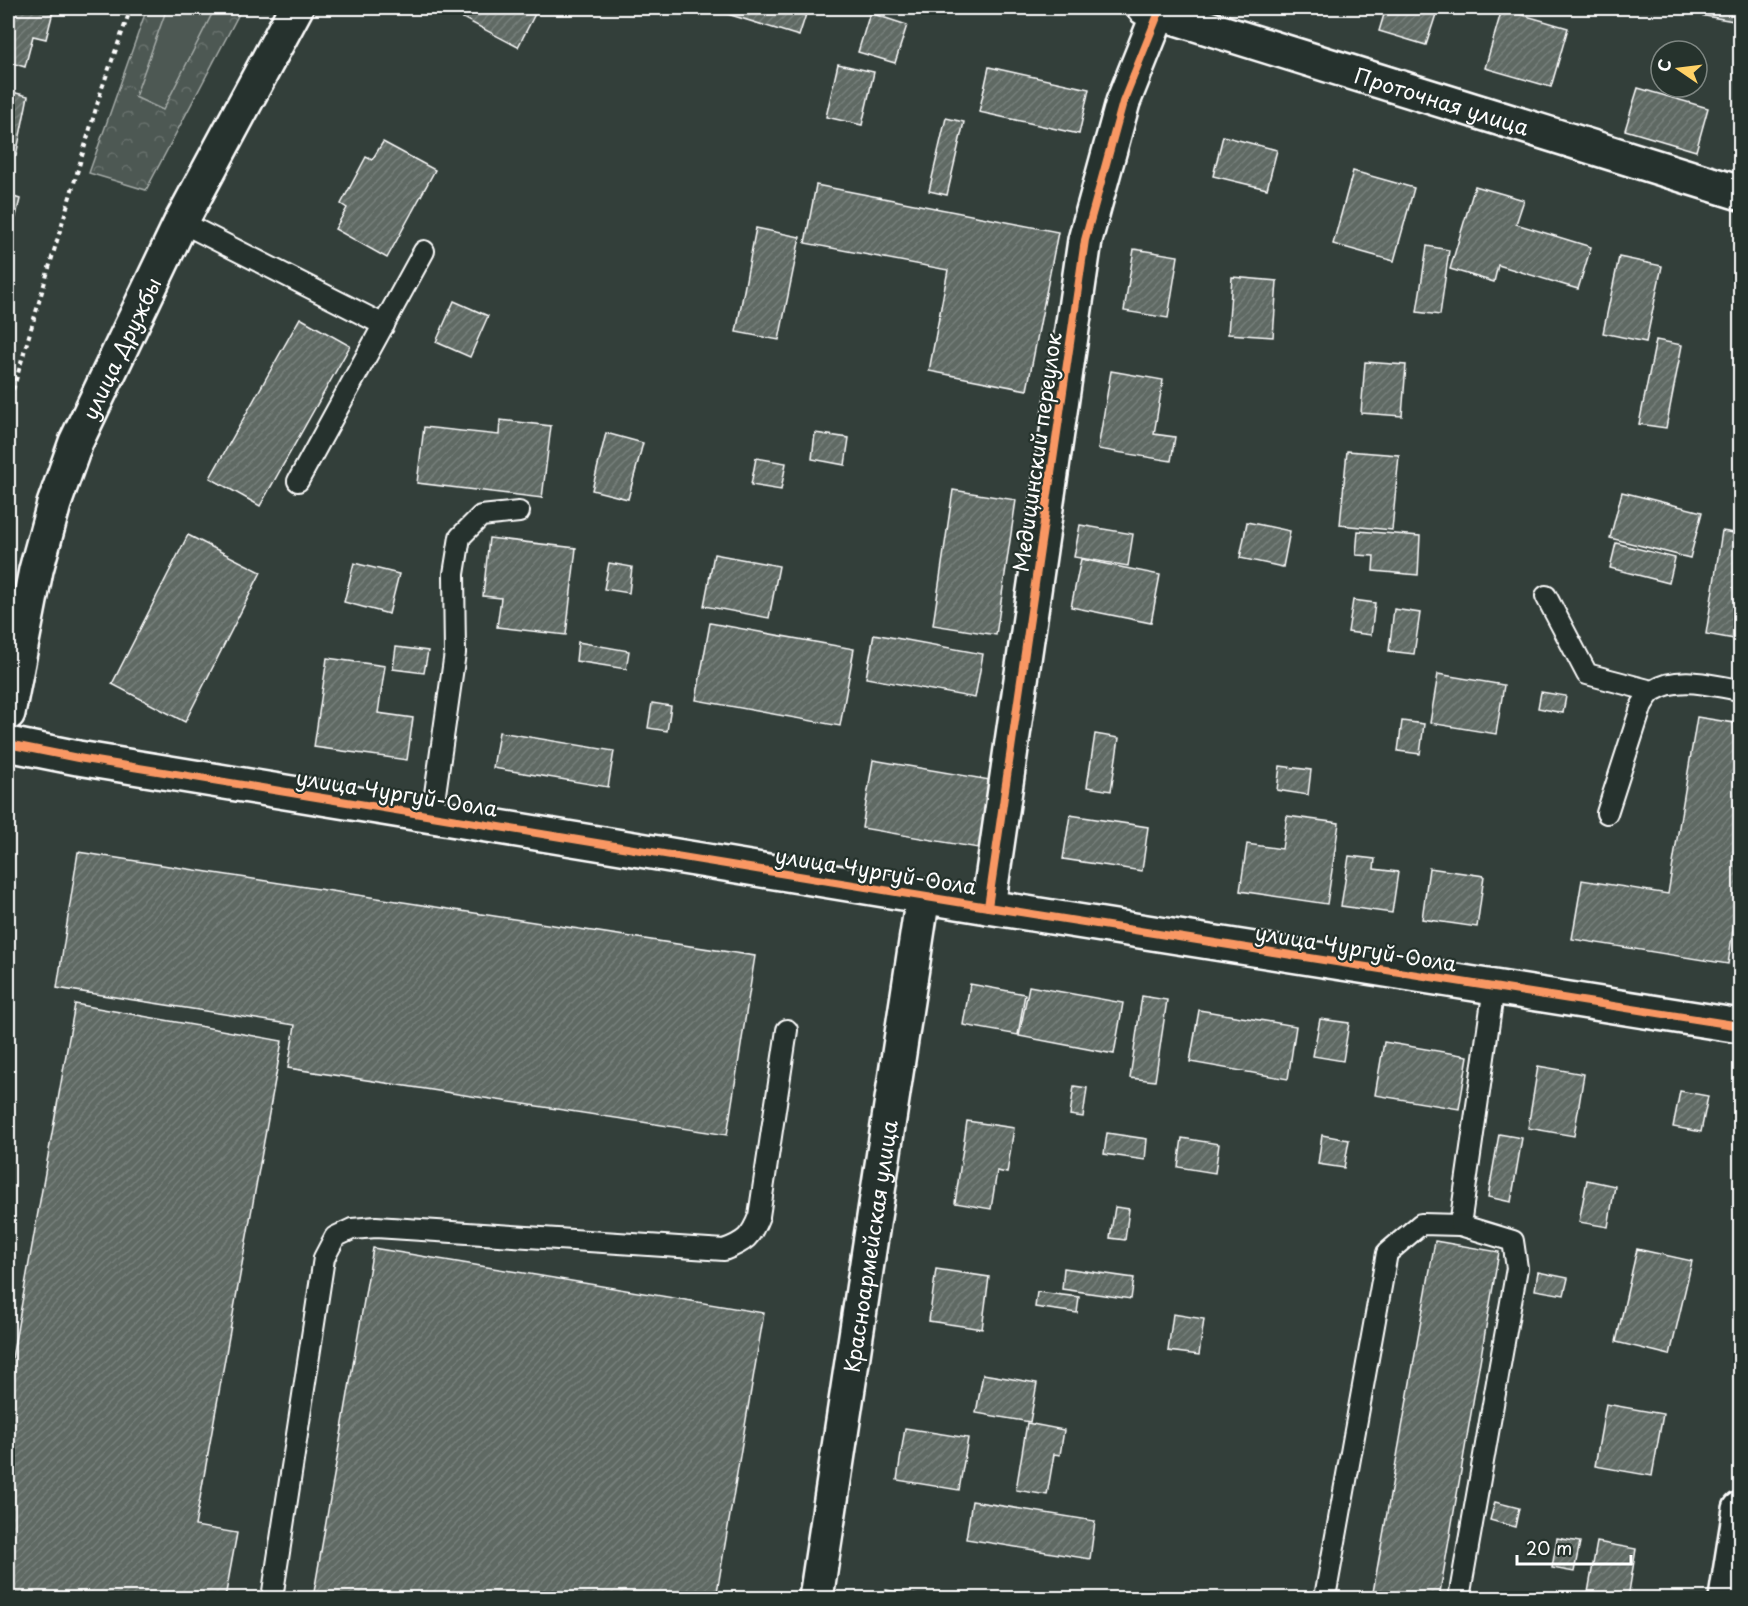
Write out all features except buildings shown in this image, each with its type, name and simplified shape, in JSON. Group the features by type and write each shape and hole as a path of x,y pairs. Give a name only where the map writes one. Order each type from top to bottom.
{"street":[{"name":"улица Дружбы","path":"8,713 36,570 54,504 76,442 181,222 296,8"},
{"name":"Проточная улица","path":"1151,10 1740,193"},
{"name":"Медицинский переулок","path":"988,907 1085,240 1151,10"},
{"name":"улица Чургуй-Оола","path":"8,744 78,759 1740,1026"},
{"name":"Красноармейская улица","path":"816,1599 923,896"},
{"path":"1726,1599 1740,1509"}],"lane":[{"path":"181,222 384,325"},
{"path":"298,481 424,251"},
{"path":"432,815 455,653 453,574 460,537 481,516 519,512"},
{"path":"1546,596 1587,674 1652,691"},
{"path":"1607,813 1642,705 1652,691 1670,684 1688,682 1740,690"},
{"path":"1460,1225 1494,987"},
{"path":"272,1599 324,1258 335,1237 352,1228 376,1227 724,1250 739,1244 753,1233 759,1216 787,1030"},
{"path":"1324,1597 1388,1253 1421,1224 1460,1225 1513,1241 1517,1268 1459,1599"}],"path":[{"path":"8,407 102,88 131,8"}],"green space":[{"path":"147,8 242,8 146,190 89,173"},
{"path":"167,8 215,8 163,110 135,97"}],"cycle path":[{"path":"988,907 1085,240 1123,102 1159,12"},
{"path":"8,744 78,758 988,907 1740,1026"}]}
